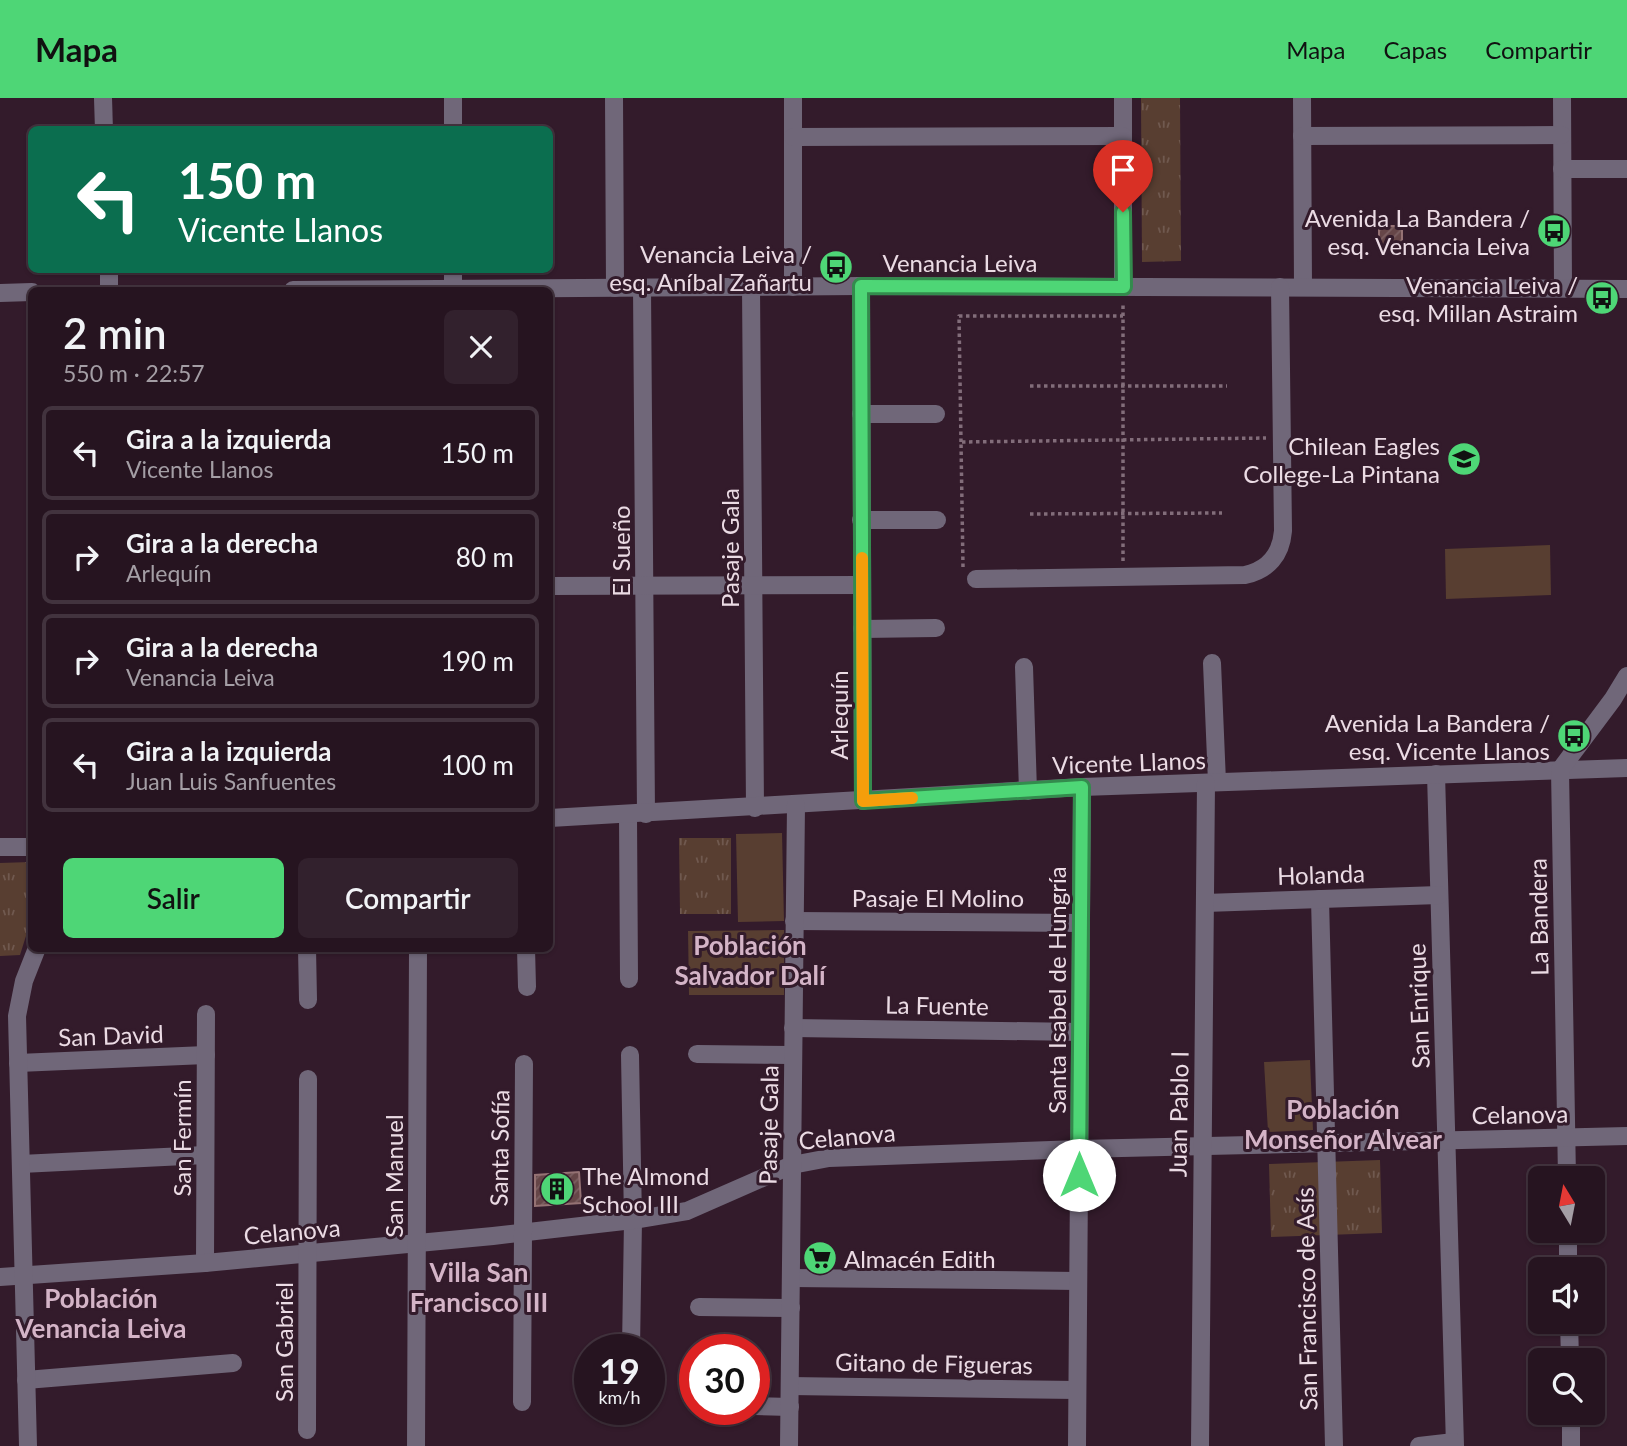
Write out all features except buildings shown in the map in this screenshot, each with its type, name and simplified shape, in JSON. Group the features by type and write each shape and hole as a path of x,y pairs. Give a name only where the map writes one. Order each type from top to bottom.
{"street":[{"path":"103,98 104,126"},
{"path":"453,98 453,126"},
{"path":"614,98 615,288"},
{"path":"793,98 793,287"},
{"path":"1123,98 1124,287"},
{"path":"1302,98 1303,287"},
{"path":"1562,98 1563,288"},
{"path":"1302,136 1562,135"},
{"path":"793,137 1123,136"},
{"path":"1562,169 1627,169"},
{"name":"Venancia Leiva","path":"553,290 861,286 1627,289"},
{"name":"Arlequín","path":"861,286 863,801"},
{"name":"Pasaje Gala","path":"751,287 755,807"},
{"path":"976,579 1245,575 1268,565 1282,541 1280,287"},
{"name":"El Sueño","path":"629,979 645,586 642,288"},
{"path":"0,293 28,292"},
{"path":"861,414 936,414"},
{"path":"861,520 937,520"},
{"path":"553,586 862,585"},
{"path":"862,629 936,628"},
{"name":"Juan Pablo I","path":"1200,1446 1205,903 1211,782 1212,663"},
{"path":"1024,667 1028,791"},
{"path":"1560,770 1627,676"},
{"name":"Vicente Llanos","path":"553,818 1082,787 1627,768"},
{"name":"La Bandera","path":"1560,770 1567,1166"},
{"name":"San Enrique","path":"1436,774 1455,1444"},
{"name":"Santa Isabel de Hungría","path":"1077,1446 1082,787"},
{"name":"Pasaje Gala","path":"789,1446 796,805"},
{"path":"0,847 28,847"},
{"name":"Holanda","path":"1205,903 1439,895"},
{"name":"San Francisco de Asís","path":"1320,899 1334,1446"},
{"name":"Pasaje El Molino","path":"794,920 1081,923"},
{"path":"28,1446 17,1016 24,981 35,952"},
{"path":"307,952 308,1000"},
{"name":"San Manuel","path":"416,1446 418,952"},
{"path":"526,952 527,987"},
{"name":"San Fermín","path":"205,1263 206,1014"},
{"name":"La Fuente","path":"793,1028 1080,1032"},
{"path":"697,1054 793,1055"},
{"name":"San David","path":"18,1063 206,1055"},
{"path":"630,1055 633,1220 631,1334"},
{"name":"Santa Sofía","path":"522,1402 524,1064"},
{"name":"San Gabriel","path":"307,1430 308,1079"},
{"name":"Celanova","path":"0,1277 307,1254 633,1220 699,1207 792,1166 829,1158 1079,1149 1627,1136"},
{"path":"20,1164 205,1155"},
{"path":"791,1278 1078,1281"},
{"path":"699,1307 791,1307"},
{"path":"26,1380 233,1363"},
{"name":"Gitano de Figueras","path":"790,1386 1077,1390"},
{"path":"770,1406 790,1407"},
{"path":"1571,1425 1572,1446"},
{"path":"1419,1446 1455,1444"}],"path":[{"path":"1123,578 1124,287"},
{"path":"976,579 963,571 959,316 1123,316"},
{"path":"1030,386 1227,386"},
{"path":"961,442 1282,438"},
{"path":"1030,514 1222,513"}],"green space":[{"path":"1141,98 1180,98 1181,261 1142,262"},
{"path":"1550,545 1551,595 1446,599 1445,549"},
{"path":"782,833 784,921 738,922 736,834"},
{"path":"679,838 731,838 731,914 680,914"},
{"path":"28,862 28,930 20,955 0,956 0,863"},
{"path":"784,930 784,995 689,995 688,931"},
{"path":"1310,1060 1313,1130 1268,1132 1264,1062"},
{"path":"1380,1160 1382,1233 1271,1237 1269,1164"}],"slow traffic":[{"path":"862,558 863,801 912,798"}],"place":[{"name":"Avenida La Bandera / esq. Venancia Leiva","path":"1554,231"},
{"name":"Venancia Leiva / esq. Aníbal Zañartu","path":"836,267"},
{"name":"Venancia Leiva / esq. Millan Astraim","path":"1602,298"},
{"name":"Chilean Eagles College-La Pintana","path":"1464,459"},
{"name":"Avenida La Bandera / esq. Vicente Llanos","path":"1574,736"},
{"name":"The Almond School III","path":"557,1189"},
{"name":"Almacén Edith","path":"820,1258"}],"district":[{"name":"Población Salvador Dalí","path":"750,960"},
{"name":"Población Monseñor Alvear","path":"1343,1124"},
{"name":"Villa San Francisco III","path":"479,1287"},
{"name":"Población Venancia Leiva","path":"101,1313"}],"route":[{"path":"1079,1175 1082,787 863,801 861,286 1124,287 1123,212"}]}
